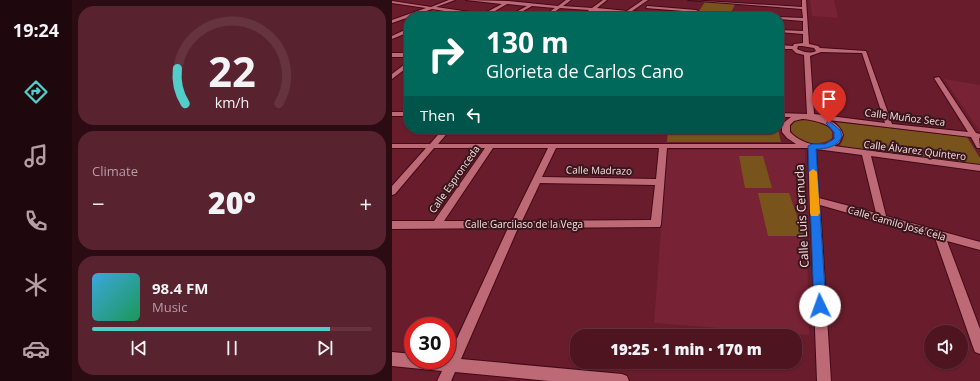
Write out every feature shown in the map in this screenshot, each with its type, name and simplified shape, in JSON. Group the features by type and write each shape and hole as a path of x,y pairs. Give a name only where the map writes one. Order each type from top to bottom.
{"street":[{"path":"423,12 453,0"},
{"path":"468,0 628,12 646,0"},
{"path":"392,2 459,12 482,0"},
{"path":"490,12 513,0"},
{"path":"518,12 539,0"},
{"path":"552,12 570,0"},
{"path":"589,12 605,0"},
{"path":"690,0 805,8"},
{"path":"804,0 806,44"},
{"path":"636,6 696,11 703,1"},
{"path":"734,12 738,3"},
{"path":"658,12 662,9"},
{"path":"784,18 806,20"},
{"path":"392,23 404,19"},
{"path":"392,23 404,29"},
{"path":"784,31 806,33"},
{"path":"392,38 404,33"},
{"path":"794,48 799,44 806,44 816,47 819,50 864,52 889,125"},
{"path":"784,47 794,48 807,54 815,54 819,50"},
{"path":"400,55 404,53"},
{"path":"807,54 811,117"},
{"path":"392,55 404,55"},
{"path":"392,77 404,67"},
{"path":"937,78 976,135 980,146"},
{"path":"392,114 404,114"},
{"name":"Calle Muñoz Seca","path":"784,115 976,135"},
{"path":"798,117 811,117 822,120 832,125 836,129 838,136 837,141 830,145 812,146 803,145 793,139 786,132 785,127 787,122 798,117"},
{"path":"392,192 443,134"},
{"name":"Calle Álvarez Quintero","path":"392,146 812,146 980,168"},
{"name":"Calle Luis Cernuda","path":"812,146 824,381"},
{"name":"Calle Espronceda","path":"437,224 490,147"},
{"path":"456,353 515,224 553,147"},
{"path":"660,182 663,147"},
{"path":"866,154 882,218"},
{"name":"Calle Madrazo","path":"537,180 660,182"},
{"name":"Calle Garcilaso de la Vega","path":"392,225 656,224 660,182"},
{"name":"Calle Camilo José Cela","path":"814,200 980,246"},
{"path":"939,234 980,347"},
{"path":"392,359 404,360"},
{"path":"456,365 544,377 622,381"},
{"path":"444,381 449,369"}],"shaded area":[{"path":"810,0 834,0 838,18 812,16"},
{"path":"705,2 735,4 731,12 698,12"},
{"path":"434,10 453,12 428,12"},
{"path":"595,10 622,12 592,12"},
{"path":"944,79 980,85 980,132 976,126"},
{"path":"803,119 815,120 823,123 832,132 832,138 821,143 814,143 800,140 795,137 791,126 795,121"},
{"path":"836,122 967,137 980,158 980,166 842,147 840,145 843,138 843,133"},
{"path":"668,134 779,134 781,142 667,142"},
{"path":"667,150 805,150 809,335 802,334 802,329 732,329 654,323"},
{"path":"739,156 763,156 772,188 745,188"},
{"path":"758,193 789,193 804,236 768,236"}],"slow traffic":[{"path":"813,172 815,213"}],"route":[{"path":"820,306 812,146 826,146 837,141 838,132 829,123"}]}
